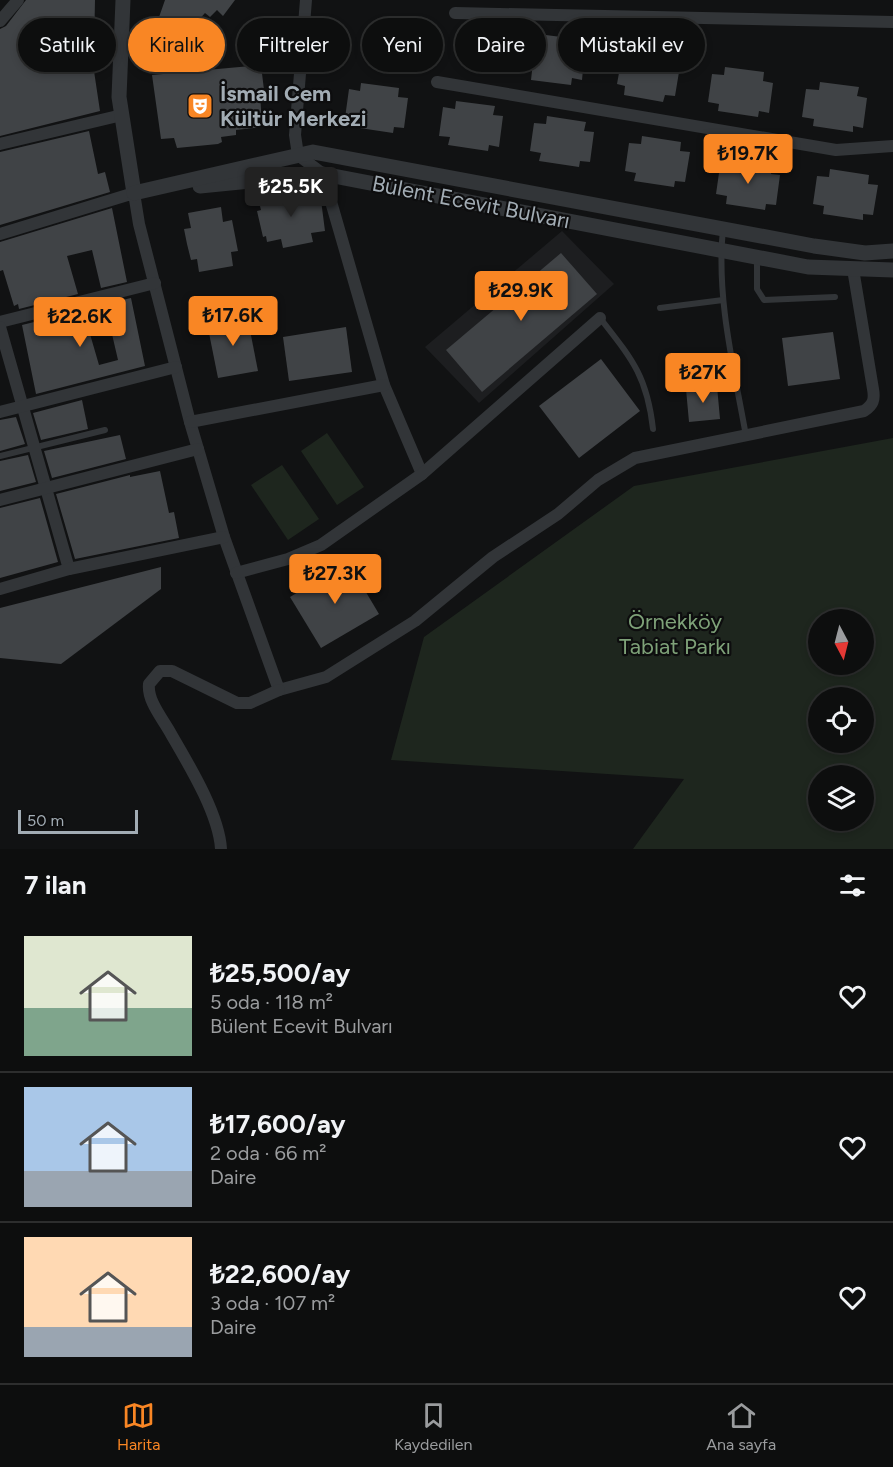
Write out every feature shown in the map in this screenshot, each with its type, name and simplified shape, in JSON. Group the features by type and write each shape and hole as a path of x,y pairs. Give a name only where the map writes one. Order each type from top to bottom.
{"street":[{"path":"0,21 18,0"},
{"path":"123,0 119,97 139,224 190,422 224,537 279,690"},
{"path":"306,0 295,135 298,155 323,174 384,386 422,474"},
{"path":"455,14 893,22"},
{"path":"437,81 836,150 893,146"},
{"path":"0,144 122,115"},
{"name":"Bülent Ecevit Bulvarı","path":"134,193 313,152 723,229 865,253 893,251"},
{"name":"Bülent Ecevit Bulvarı","path":"134,193 323,174 808,267 893,270"},
{"path":"0,234 134,193"},
{"path":"221,849 210,811 181,751 149,695 149,684 160,671 171,671 237,704 250,703 279,690 326,677 415,621 493,557 558,514 613,470 635,458 864,411 871,406 874,399 853,269"},
{"path":"0,322 155,283"},
{"path":"236,573 288,559 321,545 422,474 600,318"},
{"path":"0,327 5,366 23,405 36,446 69,569"},
{"path":"0,412 176,367"},
{"path":"190,422 384,386"},
{"path":"0,500 198,449"},
{"path":"0,589 69,569 224,537"}],"lane":[{"path":"723,229 721,250 723,300 746,436"},
{"path":"757,257 757,289 764,300 835,297"},
{"path":"660,308 723,300"},
{"path":"600,318 638,369 648,391 653,429"},
{"path":"0,456 105,430"}],"shaded area":[{"path":"562,231 614,284 479,403 425,347"}],"green space":[{"path":"327,433 364,487 337,505 301,451"},
{"name":"Örnekköy Tabiat Parkı","path":"893,438 893,849 633,849 684,779 391,760 424,637 634,486"},
{"path":"282,465 319,519 288,540 251,485"}],"building":[{"path":"26,0 95,0 95,18 18,18 18,72 94,72 100,111 0,136 0,29 6,26"},
{"path":"165,0 235,0 223,16 217,10 210,17 205,13 200,18 159,18"},
{"path":"546,35 558,37 558,72 583,72 582,80 572,78 571,85 531,80 532,72 546,72"},
{"name":"İsmail Cem Kültür Merkezi","path":"237,67 237,72 262,72 264,90 260,91 262,127 236,130 236,135 221,137 222,142 218,144 177,148 174,138 161,139 152,75 225,72 225,68"},
{"path":"725,67 764,72 763,81 773,83 769,113 759,111 758,117 718,111 719,104 708,102 712,74 724,75"},
{"path":"619,72 679,72 675,96 665,95 663,102 624,95 625,86 617,84"},
{"path":"820,82 859,87 857,96 867,98 863,128 853,126 853,132 813,126 814,119 802,117 806,89 819,90"},
{"path":"361,83 399,88 398,97 408,98 404,128 394,127 393,133 353,127 354,119 345,118 349,89 360,91"},
{"path":"456,101 495,106 493,115 503,116 499,147 489,145 488,151 448,145 450,137 439,136 443,107 455,109"},
{"path":"547,116 586,122 584,131 594,132 590,162 580,161 579,167 539,161 541,153 530,151 534,123 546,124"},
{"path":"89,131 98,174 105,172 110,192 0,225 0,152"},
{"path":"642,136 681,142 680,151 690,152 685,182 675,181 674,187 634,181 636,173 625,171 629,143 641,144"},
{"path":"733,159 772,165 771,174 780,175 776,205 766,204 765,210 726,204 727,196 716,194 720,166 732,167"},
{"path":"830,169 869,175 868,184 878,185 873,215 863,214 863,220 823,214 824,206 813,204 817,176 829,177"},
{"path":"301,188 303,197 316,195 318,201 321,200 325,231 311,233 313,242 283,248 281,239 267,242 266,236 263,237 257,211 261,210 259,202 271,200 270,194"},
{"path":"221,207 223,222 232,220 238,251 231,252 233,266 199,272 197,259 191,260 184,229 191,228 188,213"},
{"path":"112,208 127,282 101,288 92,250 67,256 78,294 19,309 18,304 14,306 3,270 0,271 0,242"},
{"path":"561,253 597,294 482,392 446,350"},
{"path":"131,298 145,366 36,394 22,325 83,310 99,365 118,360 105,304"},
{"path":"247,315 258,371 218,378 207,323"},
{"path":"346,327 352,372 289,381 283,337"},
{"path":"833,332 840,379 788,386 782,338"},
{"path":"601,359 640,411 579,458 539,406"},
{"path":"717,386 720,419 689,422 686,389"},
{"path":"82,400 88,429 41,440 33,413"},
{"path":"16,417 25,444 0,451 0,420"},
{"path":"120,435 126,459 52,478 44,451"},
{"path":"28,455 36,482 0,491 0,461"},
{"path":"160,471 169,513 174,512 179,538 75,559 56,494 130,475 130,477"},
{"path":"40,498 58,562 0,578 0,508"},
{"path":"348,562 379,614 321,648 290,597"},
{"path":"161,567 161,589 61,664 0,658 0,608"}],"place":[{"name":"İsmail Cem Kültür Merkezi","path":"200,106"}]}
